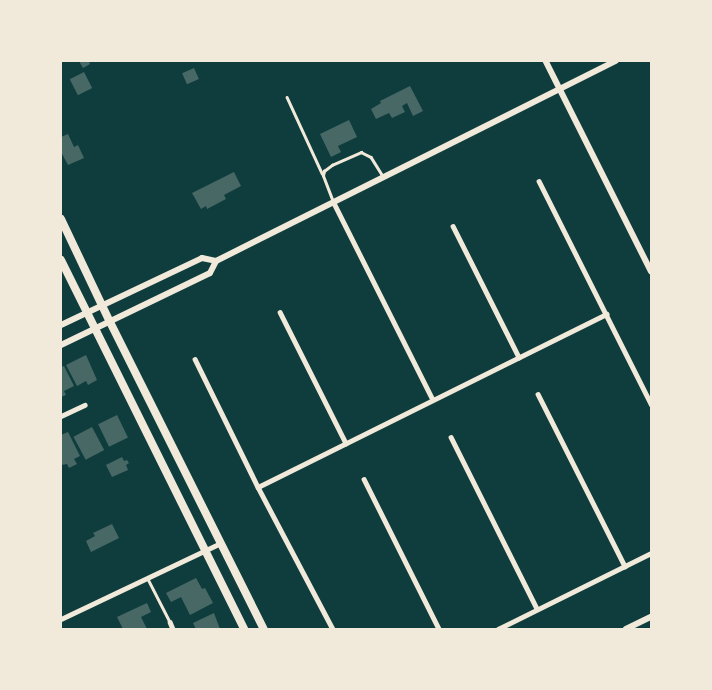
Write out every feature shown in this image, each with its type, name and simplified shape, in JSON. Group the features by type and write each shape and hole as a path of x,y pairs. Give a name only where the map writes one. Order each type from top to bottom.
{"main road":[{"path":"61,345 210,273 216,261 616,61"},
{"path":"61,219 102,306 264,629"},
{"path":"61,325 202,258 216,261"},
{"path":"61,260 94,330 244,629"}],"street":[{"path":"546,61 651,271"},
{"path":"539,181 651,404"},
{"path":"334,203 433,400"},
{"path":"453,226 519,357"},
{"path":"280,312 346,443"},
{"path":"258,487 606,314"},
{"path":"195,358 258,487 333,629"},
{"path":"538,394 625,566"},
{"path":"61,416 85,405"},
{"path":"451,437 538,610"},
{"path":"364,479 439,629"},
{"path":"61,619 221,543"},
{"path":"498,629 651,553"},
{"path":"626,629 651,616"},
{"path":"170,622 173,629"}],"lane":[{"path":"287,98 334,203"},
{"path":"323,175 324,171 332,165 362,152 371,157 384,178"},
{"path":"147,578 170,622"}],"building":[{"path":"79,61 89,61 90,64 83,68"},
{"path":"194,68 199,79 187,84 182,73"},
{"path":"84,72 92,88 78,95 70,79"},
{"path":"410,86 423,111 413,116 407,103 402,106 405,112 392,118 389,113 376,119 371,109 381,103 380,101"},
{"path":"349,120 357,137 338,146 341,152 331,157 320,134"},
{"path":"68,134 74,147 78,145 84,158 68,165 61,152 61,137"},
{"path":"234,172 241,186 224,195 226,199 207,209 206,206 201,209 192,193"},
{"path":"86,355 97,380 88,385 86,381 77,386 66,365"},
{"path":"64,366 74,386 64,391 66,395 61,397 61,367"},
{"path":"117,415 128,437 109,447 98,424"},
{"path":"92,427 104,450 86,460 73,437"},
{"path":"68,432 80,456 74,459 77,464 69,468 67,464 61,465 61,435"},
{"path":"122,457 124,461 127,460 129,463 126,465 128,470 112,477 106,465"},
{"path":"112,524 119,538 91,552 86,541 95,536 93,533"},
{"path":"196,578 202,589 205,588 213,603 190,615 181,597 171,602 166,593"},
{"path":"147,603 151,612 141,617 147,629 123,629 117,617"},
{"path":"214,613 220,629 196,629 193,623"}]}
